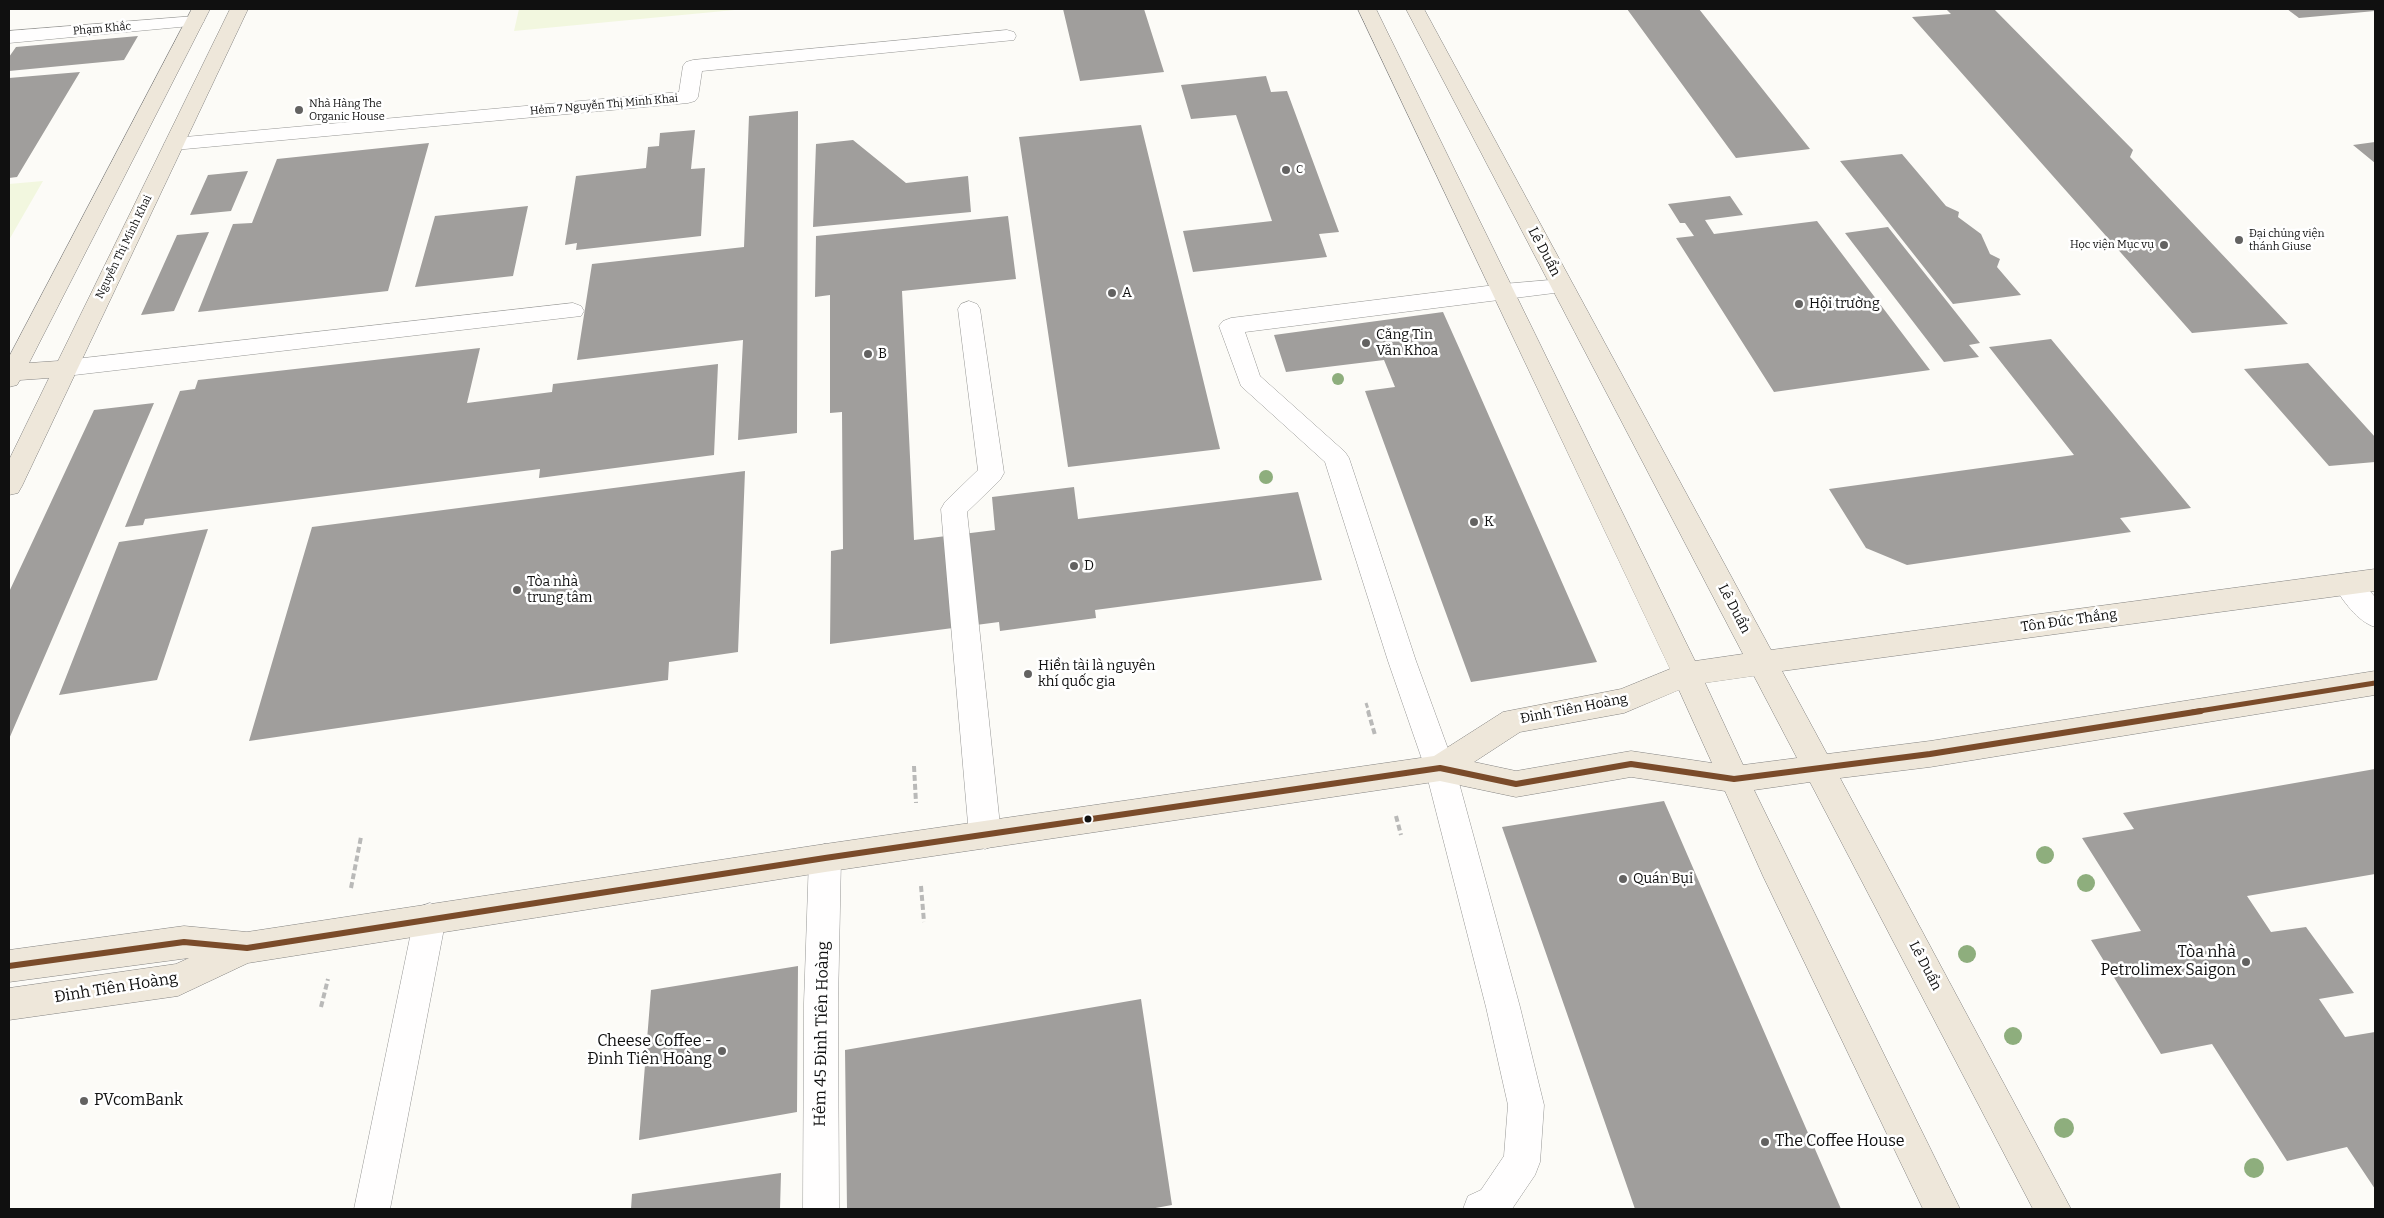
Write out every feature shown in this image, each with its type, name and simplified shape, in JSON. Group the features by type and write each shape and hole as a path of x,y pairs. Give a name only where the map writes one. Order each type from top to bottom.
{"main road":[{"name":"Lê Duẩn","path":"1367,9 1411,49 1562,286 2053,1209"},
{"name":"Lê Duẩn","path":"1415,9 1411,49 1503,291 1687,674 1734,779 1942,1209"},
{"path":"198,15 236,13"},
{"name":"Nguyễn Thị Minh Khai","path":"10,376 151,146 236,13"},
{"name":"Nguyễn Thị Minh Khai","path":"9,486 66,368 151,146 198,15"},
{"path":"10,376 66,368"},
{"name":"Tôn Đức Thắng","path":"1687,674 1762,662 2375,580"},
{"name":"Đinh Tiên Hoàng","path":"1440,768 1513,721 1624,701 1687,674"},
{"path":"1819,769 1940,753 2375,683"},
{"name":"Đinh Tiên Hoàng","path":"9,966 184,942 247,948 825,858 1440,768 1516,784 1631,764 1734,779 1819,769"},
{"name":"Đinh Tiên Hoàng","path":"9,1004 178,980 247,948"}],"street":[{"name":"Phạm Khắc","path":"9,37 198,15"},
{"name":"Hẻm 7 Nguyễn Thị Minh Khai","path":"151,146 688,97 693,66 1007,36"},
{"path":"1481,1209 1494,1203 1522,1162 1526,1105 1503,1007 1440,768 1402,661 1336,458 1249,380 1231,326 1503,291 1562,286"},
{"path":"970,309 991,473 954,509 985,835"},
{"path":"66,368 573,311"},
{"path":"2347,584 2375,616"},
{"name":"Hẻm 45 Đinh Tiên Hoàng","path":"821,1209 821,1003 825,858"},
{"path":"372,1209 430,918"}],"green space":[{"path":"519,9 745,9 514,31"},
{"path":"43,181 9,240 9,184"}],"building":[{"path":"1063,9 1144,9 1164,72 1080,81"},
{"path":"1627,9 1699,9 1810,149 1736,158"},
{"path":"1946,9 1994,9 2133,150 2130,157 2288,324 2192,333 1912,17 1951,14"},
{"path":"2287,9 2375,9 2375,11 2299,18"},
{"path":"138,36 124,60 9,71 9,57 16,47"},
{"path":"80,72 17,177 9,178 9,78"},
{"name":"C","path":"1266,76 1271,92 1287,91 1339,232 1319,234 1327,257 1193,272 1183,231 1272,221 1236,115 1191,119 1181,85"},
{"path":"798,111 797,433 738,440 743,340 577,360 592,264 744,247 749,116"},
{"name":"A","path":"1141,125 1220,449 1068,467 1019,137"},
{"path":"695,130 691,169 705,168 701,236 576,250 577,243 565,245 576,176 646,168 648,147 659,146 660,133"},
{"path":"853,140 906,183 968,176 971,212 813,227 816,144"},
{"path":"2375,142 2375,163 2353,145"},
{"path":"429,143 388,291 198,312 233,224 252,223 277,159"},
{"path":"1902,154 1946,206 1959,212 1958,217 1981,234 1990,254 2000,259 1997,267 2021,295 1953,304 1840,161"},
{"path":"248,171 231,211 190,215 208,175"},
{"name":"Hội trường","path":"1730,196 1743,215 1705,220 1714,234 1817,221 1930,370 1774,392 1676,238 1694,236 1685,223 1680,223 1668,204"},
{"path":"528,206 513,276 415,287 435,216"},
{"name":"D","path":"1008,216 1016,279 902,291 914,540 995,530 992,497 1074,487 1078,519 1298,492 1322,580 1095,610 1096,618 1000,631 999,622 830,644 831,551 843,549 842,412 830,413 830,295 815,297 816,236"},
{"path":"1888,227 1980,343 1969,345 1979,357 1944,362 1845,233"},
{"path":"209,232 174,311 141,315 177,235"},
{"name":"K","path":"1443,312 1597,662 1471,682 1365,391 1395,387 1384,360 1286,372 1274,335"},
{"path":"2051,339 2191,508 2120,518 2131,532 1907,565 1866,548 1829,489 2074,455 1989,347"},
{"path":"480,348 467,403 552,392 553,384 718,364 714,455 539,478 540,469 145,519 143,525 125,527 180,391 195,389 198,380"},
{"path":"2308,363 2375,437 2375,462 2329,466 2244,369"},
{"path":"154,403 9,739 9,592 94,410"},
{"name":"Tòa nhà trung tâm","path":"745,471 738,652 669,662 668,680 249,741 312,527"},
{"path":"208,529 157,680 59,695 119,542"},
{"name":"Tòa nhà Petrolimex Saigon","path":"2375,769 2375,874 2247,896 2271,932 2306,927 2354,993 2319,999 2345,1037 2375,1032 2375,1189 2347,1147 2287,1161 2212,1044 2161,1054 2091,940 2141,931 2082,838 2134,829 2123,813"},
{"path":"1664,801 1841,1209 1635,1209 1502,827"},
{"name":"Cheese Coffee - Đinh Tiên Hoàng","path":"798,966 797,1112 639,1140 651,990"},
{"path":"1141,999 1172,1205 1150,1209 847,1209 845,1050"},
{"path":"781,1173 780,1209 631,1209 632,1194"}],"transit line":[{"path":"9,966 184,942 247,948 825,858 1440,768 1516,784 1631,764 1734,779 1930,754 2375,683"}],"place":[{"name":"Nhà Hàng The Organic House","path":"299,110"},
{"name":"C","path":"1286,170"},
{"name":"Đại chủng viện thánh Giuse","path":"2239,240"},
{"name":"Học viện Mục vụ","path":"2164,245"},
{"name":"A","path":"1112,293"},
{"name":"Hội trường","path":"1799,304"},
{"name":"Căng Tin Văn Khoa","path":"1366,343"},
{"name":"B","path":"868,354"},
{"name":"K","path":"1474,522"},
{"name":"D","path":"1074,566"},
{"name":"Tòa nhà trung tâm","path":"517,590"},
{"name":"Hiền tài là nguyên khí quốc gia","path":"1028,674"},
{"name":"Quán Bụi","path":"1623,879"},
{"name":"Tòa nhà Petrolimex Saigon","path":"2246,962"},
{"name":"Cheese Coffee - Đinh Tiên Hoàng","path":"722,1051"},
{"name":"PVcomBank","path":"84,1101"},
{"name":"The Coffee House","path":"1765,1142"}]}
